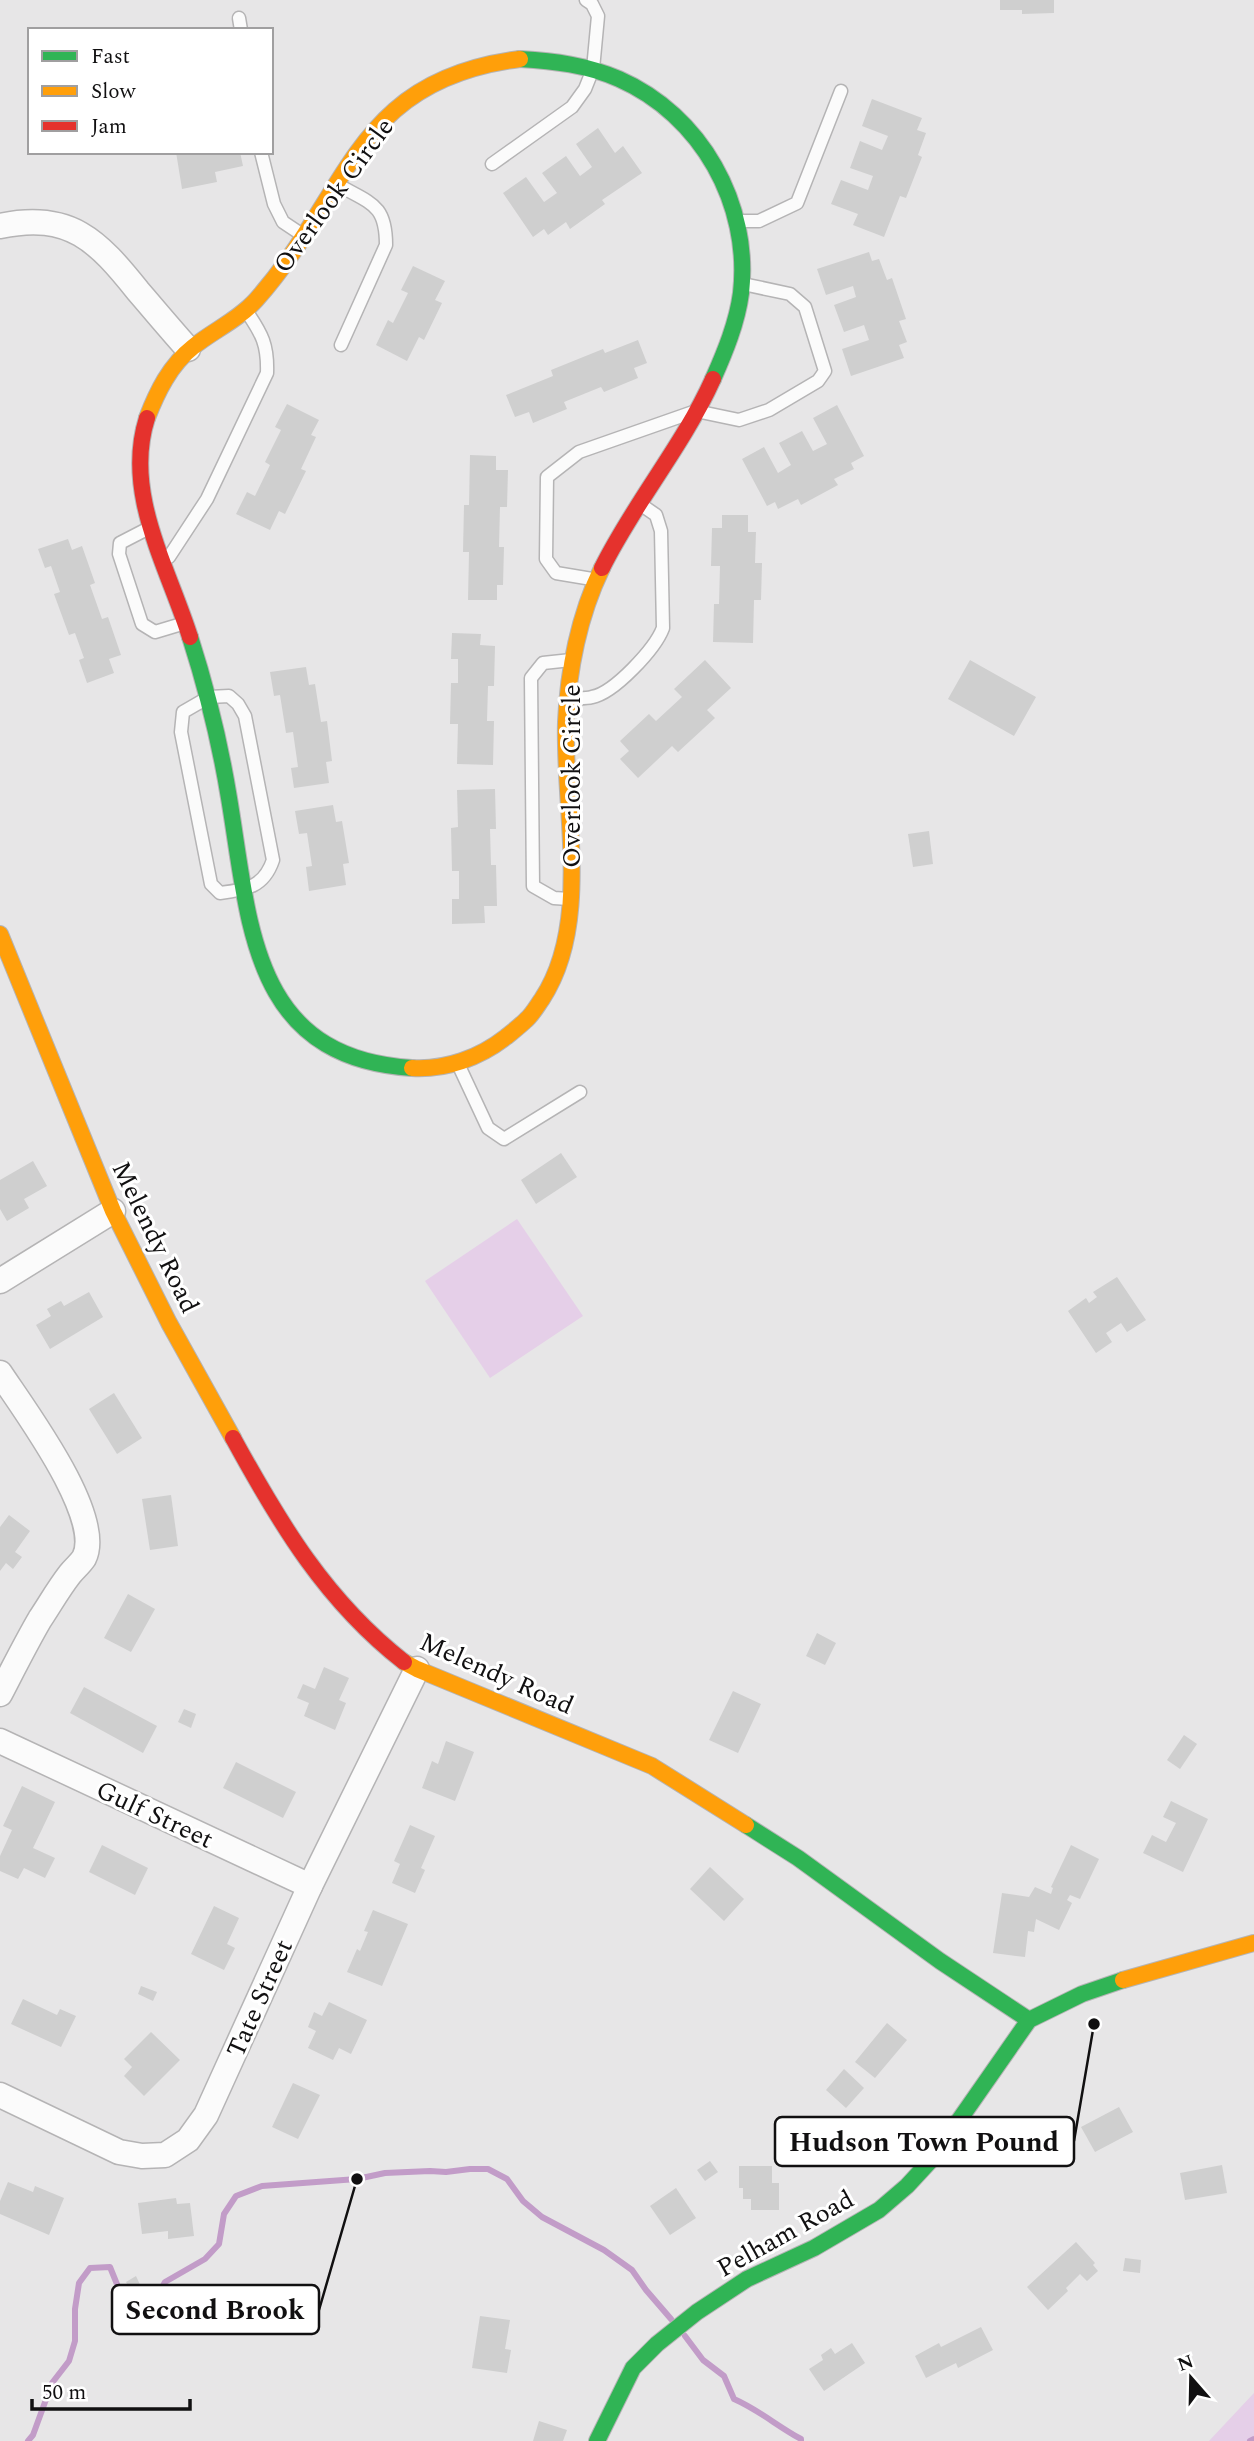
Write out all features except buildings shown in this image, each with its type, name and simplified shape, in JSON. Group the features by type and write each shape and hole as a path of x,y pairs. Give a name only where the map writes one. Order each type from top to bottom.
{"street":[{"name":"Overlook Circle","path":"520,59 545,59 617,77 639,88 677,117 720,174 737,220 743,256 742,295 729,343 696,411 639,503 596,580 579,627 566,724 570,899 560,968 538,1009 502,1041 457,1063 433,1068 385,1066 340,1053 318,1040 300,1024 271,985 254,939 209,697 152,527 139,466 147,418 157,396 188,349 219,332 246,310 304,237 337,184 356,153 387,115 427,86 472,66 520,59"},
{"path":"0,226 40,222 65,228 88,238 107,253 188,349"},
{"name":"Melendy Road","path":"0,934 113,1211 176,1334 290,1538 318,1577 349,1613 403,1661 417,1669 652,1766 798,1858 940,1961 1029,2020"},
{"path":"0,1282 113,1211"},
{"path":"0,1373 72,1488 86,1533 85,1557 69,1575 40,1620 0,1694"},
{"name":"Tate Street","path":"0,2095 119,2152 142,2156 165,2155 188,2140 206,2115 310,1886 417,1669"},
{"name":"Gulf Street","path":"0,1741 310,1886"},
{"name":"Pelham Road","path":"597,2441 633,2368 657,2344 697,2312 747,2279 814,2248 878,2210 907,2186 932,2159 1029,2020 1083,1993 1254,1943"}],"lane":[{"path":"492,164 572,107 585,89 593,69 598,16 592,4 586,0"},
{"path":"737,220 759,221 797,203 841,91"},
{"path":"262,154 274,204 283,222 304,237"},
{"path":"337,184 377,207 386,228 386,246 341,345"},
{"path":"596,580 556,573 547,559 547,477 579,452 696,411 739,420 769,410 818,381 825,371 805,307 790,294 743,284"},
{"path":"165,563 207,499 267,373 268,353 261,333 246,310"},
{"path":"569,698 593,697 612,688 658,641 663,628 661,531 656,515 639,503"},
{"path":"152,527 120,543 119,554 142,624 155,632 185,623"},
{"path":"570,899 554,898 533,886 531,678 543,663 573,660"},
{"path":"229,696 245,716 273,860 261,881 244,891 220,893 211,884 181,732 183,712 209,697 229,696"},
{"path":"457,1063 488,1128 504,1139 580,1092"}],"shaded area":[{"path":"517,1219 583,1316 490,1378 425,1281"},
{"path":"1254,2393 1254,2441 1209,2441"}],"waterway":[{"path":"28,2441 33,2435 52,2383 69,2361 75,2341 75,2309 79,2283 90,2268 110,2267 123,2299 140,2311 154,2302 165,2282 205,2259 219,2244 224,2214 236,2196 262,2186 357,2179 385,2173 488,2169 507,2179 523,2201 542,2217 604,2250 632,2270 671,2319"},
{"path":"685,2336 703,2360 724,2376 734,2399 801,2441"},
{"path":"1250,2441 1254,2439"}],"traffic: fast":[{"path":"520,59 583,67 619,79 648,95 674,115 696,139 715,166 738,227 742,260 737,315 713,379"},
{"path":"190,637 222,757 253,935 268,976 288,1011 318,1039 358,1059 412,1068"},
{"path":"746,1825 798,1858 940,1961 1029,2020"},
{"path":"597,2441 633,2368 657,2344 697,2312 747,2279 814,2248 879,2210 907,2186 932,2159 1029,2020 1082,1994 1123,1980"}],"traffic: slow":[{"path":"147,418 160,389 185,354 242,313 288,260 361,147 388,116 422,90 465,71 520,59"},
{"path":"412,1068 450,1065 473,1057 496,1044 530,1016 557,969 566,936 571,901 572,865 566,756 569,683 581,624 602,568"},
{"path":"0,934 113,1211 169,1323 233,1438"},
{"path":"404,1662 652,1766 746,1825"},
{"path":"1123,1980 1254,1943"}],"traffic: jam":[{"path":"602,568 629,520 688,428 713,379"},
{"path":"147,418 141,446 140,474 144,502 160,557 190,637"},
{"path":"233,1438 287,1531 328,1587 376,1638 404,1662"}],"place":[{"name":"Hudson Town Pound","path":"1094,2024"},
{"name":"Second Brook","path":"357,2179"}]}
